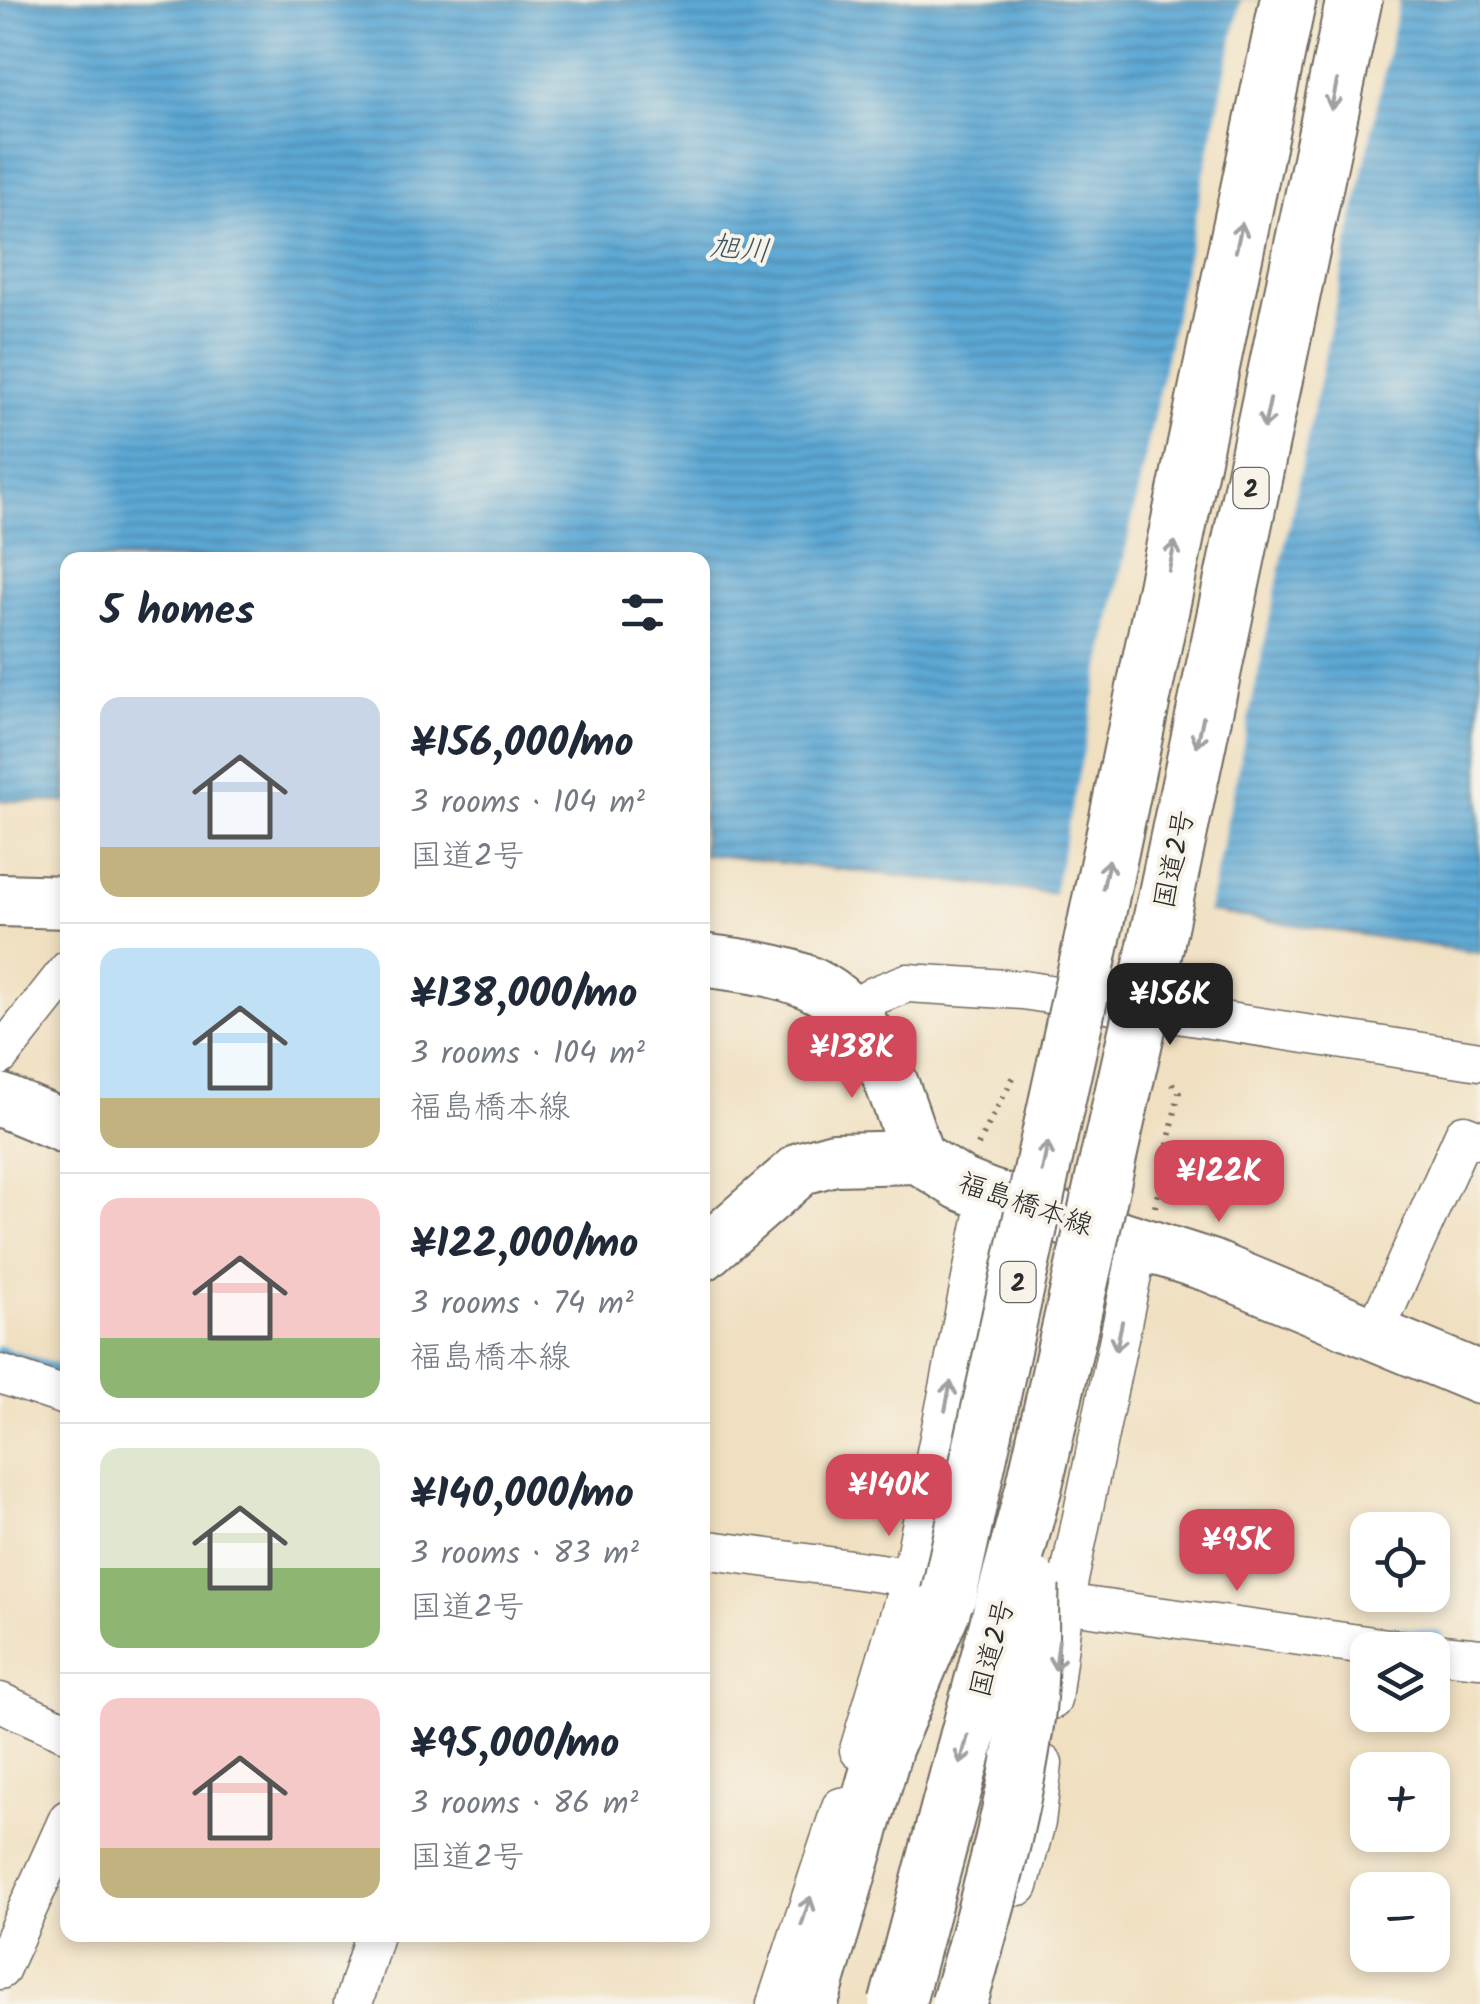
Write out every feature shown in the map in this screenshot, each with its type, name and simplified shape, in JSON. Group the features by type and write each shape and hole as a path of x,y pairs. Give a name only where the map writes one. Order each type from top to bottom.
{"highway":[{"name":"国道2号","path":"848,2004 888,1864 930,1585 1086,969 1288,0"},
{"name":"国道2号","path":"897,2004 1034,1487 1149,977 1354,0"},
{"path":"959,2004 1015,1783 1027,1711 1034,1487"},
{"path":"810,2004 930,1585"}],"main road":[{"path":"0,900 60,902"},
{"path":"710,961 762,968 799,980 822,990 850,1011 878,1052 918,1157 834,1159 802,1168 710,1247"},
{"path":"0,1100 60,1125"},
{"name":"福島橋本線","path":"918,1157 961,1184 988,1195 1211,1266 1480,1378"}],"street":[{"path":"0,1056 60,980"},
{"path":"850,1011 876,995 907,984 1023,990 1480,1061"},
{"path":"1374,1334 1464,1134 1480,1140"},
{"path":"776,2004 856,1760 930,1585 988,1195"},
{"path":"987,2004 1036,1822 1064,1604 1138,1240"},
{"path":"0,1374 60,1394"},
{"path":"710,1549 930,1585 1350,1643"},
{"path":"1450,1655 1480,1658"},
{"path":"0,1702 60,1729"},
{"path":"0,1970 60,1837"},
{"path":"353,2004 372,1942"}],"water":[{"name":"旭川","path":"0,0 1480,0 1480,953 1187,908 710,855 710,552 60,552 60,802 0,800"}],"pier":[{"path":"1241,0 1399,0 1207,916 1053,898"}],"waterway":[{"path":"0,1352 60,1371"}]}
